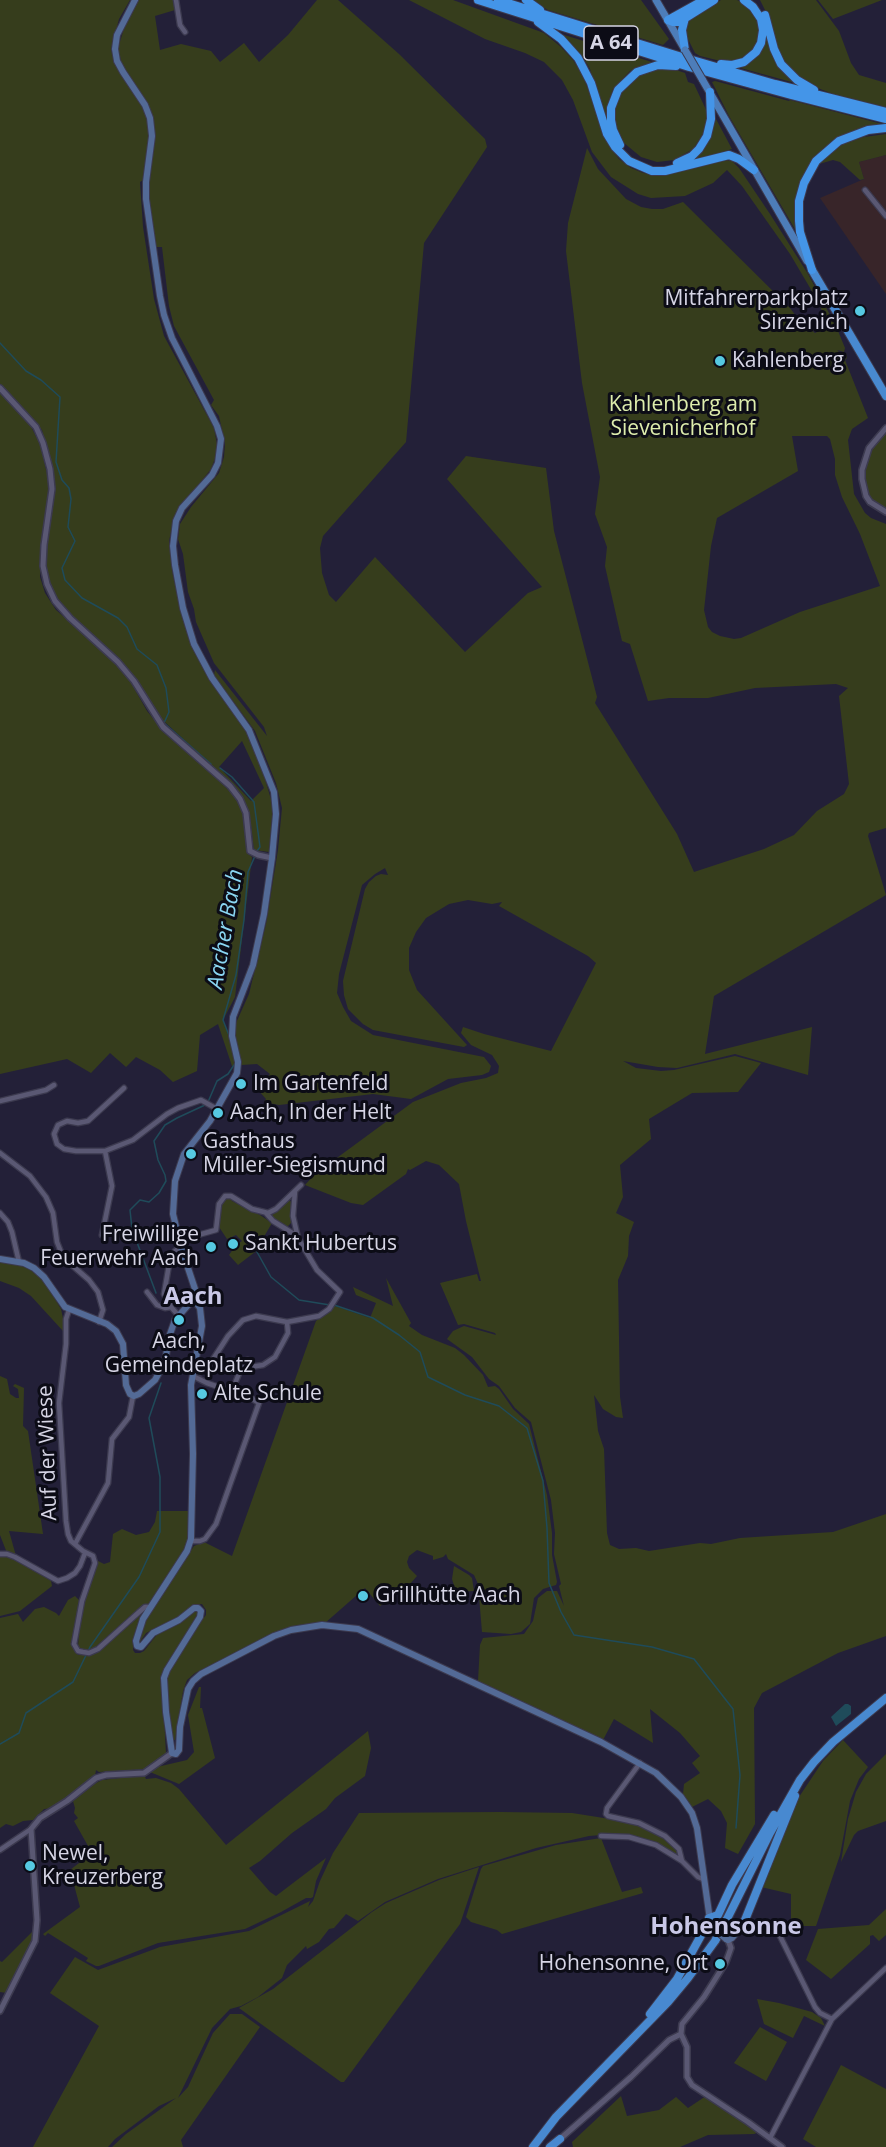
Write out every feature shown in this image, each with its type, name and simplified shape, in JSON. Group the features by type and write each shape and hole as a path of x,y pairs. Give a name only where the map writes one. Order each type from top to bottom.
{"highway":[{"name":"A 64","path":"478,0 688,67 886,119"},
{"name":"A 64","path":"498,0 831,98 886,112"},
{"path":"526,0 556,18"},
{"path":"668,20 704,0"},
{"path":"668,20 675,22 686,18 714,0"},
{"path":"686,18 682,30 683,54 729,65 741,63 749,58 759,46 763,27 759,13 744,0"},
{"path":"753,0 765,15 776,54 785,69 801,83 831,98"},
{"path":"532,18 561,39 578,58 591,83 607,134 615,147 630,161 652,171 664,171 729,155 754,170"},
{"path":"688,67 658,65 646,68 629,77 618,90 611,108 611,120 617,141 625,151 633,158 653,165 675,164 692,156 704,142 710,129 710,92"},
{"path":"886,128 868,130 838,141 816,161 804,183 799,221 800,232 812,270 886,396"},
{"path":"636,2035 677,1979 704,1930 718,1915 732,1885 778,1809 814,1762 833,1742 886,1698"},
{"path":"743,1925 794,1799 797,1786"},
{"path":"533,2147 556,2117 688,1978 715,1941 797,1786"},
{"path":"550,2147 560,2139"}],"main road":[{"path":"0,1259 31,1266 39,1272 61,1303 69,1310 110,1326 120,1338 126,1385 128,1392 133,1396 147,1388 162,1369 170,1332 178,1315 194,1300 196,1290 177,1248 173,1214 176,1174 184,1154 217,1109 238,1071 232,1032 233,1017 253,965 264,914 272,858 276,814 274,792 255,741 212,678 194,644 175,565 173,546 176,521 182,508 212,475 218,463 221,439 217,426 172,338 162,306 146,199 152,136 150,118 145,105 123,72 115,49 117,34 135,0"},
{"path":"656,0 683,54 710,92 812,270"},
{"path":"194,1300 200,1308 201,1331 191,1392 193,1454 191,1541 138,1631 136,1644 139,1647 143,1645 153,1633 179,1620 194,1608 199,1608 202,1612 169,1665 164,1678 172,1753 176,1754 180,1750 180,1726 185,1701 189,1686 195,1678 274,1636 322,1625 351,1627 373,1635 601,1742 656,1773 690,1808 697,1828 711,1924 727,1940 743,1925"}],"street":[{"path":"176,0 180,25 185,32"},
{"path":"865,190 886,216"},
{"path":"0,388 36,427 50,469 52,489 45,531 43,566 47,584 55,601 118,662 134,681 163,727 235,792 249,822 249,848 255,854 272,858"},
{"path":"886,428 868,448 862,479 866,496 870,502 886,512"},
{"path":"0,1101 46,1090 54,1085"},
{"path":"124,1088 88,1121 78,1123 64,1121 58,1125 55,1130 56,1142 64,1149 85,1152 105,1151 134,1140 174,1109 199,1101 217,1109"},
{"path":"102,1235 112,1186 105,1151"},
{"path":"0,1153 30,1176 46,1197 53,1213 57,1242 61,1252 98,1292 103,1310 99,1322"},
{"path":"178,1315 164,1294 177,1248 216,1230 219,1204 226,1196 231,1196 246,1207 266,1213 274,1210 301,1185"},
{"path":"193,1374 208,1367 228,1336 243,1320 256,1316 287,1322 319,1316 333,1304 340,1292 317,1270 297,1236 293,1216 296,1191"},
{"path":"0,1213 9,1225 17,1247 19,1262"},
{"path":"266,1213 270,1219 297,1236"},
{"path":"286,1230 294,1227"},
{"path":"147,1292 157,1305 165,1308 171,1307"},
{"name":"Auf der Wiese","path":"69,1310 66,1319 66,1344 59,1403 66,1521 69,1536 85,1552"},
{"path":"232,1391 240,1371 267,1363 277,1355 288,1331 287,1322"},
{"path":"191,1541 197,1542 205,1539 216,1524 259,1403 207,1383 193,1374"},
{"path":"75,1544 108,1483 112,1439 129,1417 133,1396"},
{"path":"0,1554 15,1557 58,1581 75,1573 85,1552 93,1556 96,1563 82,1601 74,1644 78,1651 89,1653 106,1644 142,1609 151,1607"},
{"path":"0,1850 31,1828 40,1818 101,1776 144,1773 172,1753"},
{"path":"638,1761 607,1808 606,1814 639,1823 664,1836 679,1849 682,1861"},
{"path":"0,2011 34,1941 37,1920 31,1828"},
{"path":"601,1836 642,1840 664,1849 703,1879"},
{"path":"743,1925 779,1934 815,2007 820,2013 832,2019"},
{"path":"727,1940 731,1948 726,1962 704,1997 682,2024 681,2034 687,2047 687,2078 692,2085 782,2147"},
{"path":"770,2138 832,2019 886,1968"},
{"path":"560,2139 640,2069 669,2040 681,2034"}],"shaded area":[{"path":"886,155 886,294 820,198 864,179 859,162"}],"green space":[{"name":"Kahlenberg am Sievenicherhof","path":"0,0 130,0 119,19 111,49 114,62 129,87 136,86 122,65 118,48 127,19 139,0 174,0 175,10 155,16 160,50 181,44 211,51 220,62 244,43 259,62 288,35 317,0 338,0 399,54 485,139 487,147 424,243 406,442 323,536 320,548 322,573 329,595 336,602 375,557 465,652 528,593 542,587 447,479 466,456 546,468 554,531 597,697 595,703 677,834 694,872 764,849 794,835 817,811 844,794 849,784 839,696 848,688 836,684 755,688 708,698 669,698 648,701 630,644 622,641 605,566 607,547 595,514 600,477 582,383 566,251 568,223 587,148 598,169 626,199 641,207 652,209 663,209 683,202 790,308 799,320 815,333 829,326 816,298 790,254 742,186 727,170 713,183 685,196 651,198 638,194 611,177 592,152 573,100 562,80 544,62 485,39 409,0 453,0 544,33 573,60 583,76 609,146 619,159 631,168 643,173 662,176 724,160 732,161 770,214 808,274 836,326 845,348 844,352 837,350 841,354 846,353 845,360 868,418 852,429 848,440 854,494 865,513 886,524 886,828 869,833 868,836 886,895 714,996 705,1054 812,1027 808,1075 735,1054 677,1068 623,1061 636,1068 661,1071 674,1070 735,1056 761,1063 738,1092 692,1093 649,1119 651,1139 620,1165 623,1197 616,1213 634,1222 629,1236 628,1256 618,1280 620,1397 623,1418 616,1417 603,1409 594,1395 598,1431 604,1449 607,1533 610,1545 619,1549 636,1548 649,1551 700,1543 711,1544 740,1538 833,1532 886,1514 886,1636 838,1653 762,1693 754,1708 755,1824 738,1854 725,1848 727,1823 721,1811 708,1799 692,1807 683,1794 684,1784 700,1773 692,1763 700,1756 680,1733 650,1709 653,1743 614,1719 603,1740 478,1681 480,1645 483,1638 524,1634 533,1621 538,1598 547,1591 557,1591 564,1606 554,1554 555,1533 551,1500 531,1422 515,1408 499,1386 489,1379 472,1357 447,1339 453,1331 464,1326 496,1335 464,1324 458,1325 440,1283 477,1274 481,1281 459,1184 439,1165 426,1161 408,1169 406,1174 363,1205 351,1203 305,1185 315,1174 413,1102 461,1083 498,1073 499,1066 492,1055 471,1045 461,1033 463,1027 551,1051 596,963 588,956 499,906 502,902 492,904 468,900 449,904 426,918 416,932 409,948 409,970 417,990 467,1045 464,1047 373,1030 363,1024 348,1009 343,981 365,889 376,876 388,875 385,868 362,885 339,974 337,993 343,1007 351,1021 373,1035 484,1057 491,1066 489,1072 448,1079 411,1099 373,1094 279,1105 264,1102 266,1099 258,1090 270,1074 257,1064 241,1065 235,1035 236,1023 249,994 266,924 282,808 276,783 255,731 214,675 215,670 267,736 264,727 214,663 196,622 188,592 183,554 178,539 180,524 219,473 225,444 219,416 211,405 214,400 174,326 169,306 162,247 152,247 146,178 140,182 143,227 154,299 164,336 214,428 218,450 211,469 181,507 173,523 169,541 173,576 188,637 208,677 248,734 264,776 273,806 269,852 254,850 250,817 244,800 231,783 155,713 135,678 62,607 50,587 44,566 55,481 42,430 0,384","holes":["792,436 827,436 830,439 835,459 835,475 842,497 860,534 880,586 800,612 741,638 720,636 708,627 704,610 711,546 717,518 798,471","242,741 264,788 251,801 219,767"]},
{"path":"530,0 641,0 669,39 663,45 548,10"},
{"path":"721,0 737,0 750,6 761,29 757,47 743,60 725,62 700,56 695,53 685,33 689,18"},
{"path":"760,0 816,0 839,31 851,63 859,75 886,83 886,107 833,94 800,81 783,62 776,47 771,22"},
{"path":"818,0 882,0 833,19"},
{"path":"765,29 795,83 737,67 747,62"},
{"path":"561,34 652,62 630,71 613,89 609,101 608,121 606,122 590,69 583,57"},
{"path":"670,68 685,73 688,82 694,84 708,114 705,131 693,149 674,160 657,162 641,157 624,143 616,129 614,112 623,86 647,70"},
{"path":"712,82 886,125 851,132 840,137 812,163 796,231 729,116"},
{"path":"716,119 732,149 692,161 710,137"},
{"path":"886,134 886,155 859,162 864,179 860,180 840,162 833,160 819,164 843,144 864,137"},
{"path":"0,391 27,419 40,444 50,487 42,538 40,577 45,593 56,610 98,646 129,679 147,711 162,729 216,777 241,807 245,822 247,853 252,857 235,997 223,1020 237,1066 232,1066 218,1024 200,1035 197,1071 173,1082 160,1070 136,1057 126,1067 110,1053 91,1073 67,1059 0,1074"},
{"path":"886,431 886,509 872,499 867,491 864,475 867,455 877,439"},
{"path":"229,1196 232,1201 272,1223 255,1252 238,1265 229,1255 242,1241 236,1235 227,1239 218,1222 222,1201"},
{"path":"288,1200 292,1202 291,1223 286,1228 270,1217"},
{"path":"0,1261 36,1272 61,1309 63,1331 31,1296 19,1288 0,1281"},
{"path":"386,1278 411,1323 409,1326 422,1335 455,1348 464,1355 483,1375 488,1387 495,1386 499,1389 513,1409 529,1424 547,1495 556,1585 543,1589 534,1598 530,1624 521,1632 511,1634 482,1632 478,1584 474,1575 448,1559 446,1554 433,1560 433,1556 417,1550 409,1556 407,1562 409,1568 417,1576 410,1584 380,1606 365,1588 325,1623 298,1625 283,1629 195,1673 187,1680 183,1691 175,1740 173,1740 165,1687 168,1672 206,1615 206,1610 202,1604 194,1605 181,1616 146,1633 140,1642 146,1618 194,1546 204,1542 232,1556 316,1321 335,1306 370,1318 376,1303 356,1295 353,1287 393,1306"},
{"path":"0,1376 7,1379 10,1394 16,1398 19,1398 18,1389 13,1386 15,1384 24,1388 23,1426 28,1431 43,1534 9,1531 16,1556 7,1553 0,1535"},
{"path":"157,1511 190,1511 188,1542 183,1553 151,1602 104,1644 86,1652 78,1647 81,1604 72,1646 78,1655 90,1654 98,1650 144,1609 146,1610 134,1636 133,1650 135,1653 140,1653 159,1632 196,1611 198,1613 162,1677 166,1754 146,1769 99,1772 96,1770 95,1776 53,1808 44,1809 33,1820 23,1821 13,1826 6,1824 0,1828 0,1618 18,1614 23,1622 35,1609 44,1607 59,1616 68,1600 75,1596 82,1603 98,1561 104,1564 110,1562 113,1534 122,1529 136,1535 149,1532 155,1522"},
{"path":"0,1556 15,1558 51,1581 52,1586 20,1611 0,1616"},
{"path":"454,1566 472,1578 474,1591 456,1592 452,1579"},
{"path":"199,1687 201,1687 200,1708 202,1708 215,1758 179,1784 150,1772 157,1767 187,1760 194,1752 188,1715"},
{"path":"368,1731 371,1748 365,1776 249,1868 276,1896 326,1858 316,1881 313,1897 306,1898 245,1929 158,1943 99,1966 86,1961 88,1958 48,1933 45,1936 43,1934 80,1907 70,1870 92,1853 74,1821 78,1818 74,1813 73,1801 96,1783 102,1780 147,1775 146,1779 156,1778 171,1783 179,1789 226,1845"},
{"path":"843,1740 868,1767 859,1779 850,1801 840,1855 816,1926 791,1926 791,1894 761,1887 799,1797 823,1761"},
{"path":"886,1754 886,1821 858,1831 841,1862 848,1819 856,1792 866,1774"},
{"path":"359,1813 572,1813 629,1822 642,1826 672,1842 678,1849 679,1858 662,1847 613,1834 589,1836 536,1848 438,1879 385,1902 358,1921 346,1914 334,1928 329,1929 319,1942 307,1949 306,1946 287,1965 282,1978 258,1997 230,2009 212,2028 178,2098 188,2087 213,2033 230,2014 242,2014 260,2027 181,2140 183,2147 112,2147 126,2134 176,2098 159,2106 115,2139 108,2147 33,2147 99,2026 50,1993 75,1957 98,1970 160,1947 249,1931 310,1901 308,1907 313,1901 333,1853"},
{"path":"601,1838 622,1892 641,1887 643,1893 502,1934 497,1930 471,1922 466,1917 483,1866 556,1845"},
{"path":"479,1867 460,1924 344,2082 239,2008 273,1989 386,1903 439,1880"},
{"path":"886,1909 886,1935 879,1941 873,1935 870,1936 870,1944 831,1979 806,1960 818,1929 869,1925"},
{"path":"34,1930 33,1937 7,1993 0,1992 0,1961 2,1962"},
{"path":"757,1999 812,2012 821,2018 825,2026 804,2016 793,2038 764,2024"},
{"path":"760,2027 787,2042 766,2081 734,2063"},
{"path":"841,2065 886,2089 886,2147 816,2147 803,2139"},
{"path":"621,2096 627,2116 659,2110 676,2097 688,2108 706,2096 759,2132 708,2135 680,2147 573,2147 572,2142"}],"water":[{"path":"845,1704 851,1706 851,1714 836,1726 831,1717"}],"waterway":[{"name":"Aacher Bach","path":"0,343 26,371 41,380 60,397 56,462 62,480 69,488 71,499 68,527 75,541 62,568 65,580 82,598 118,618 127,627 137,649 157,665 166,688 169,712 164,723 211,764"},
{"name":"Aacher Bach","path":"220,768 232,777 254,802 260,847 257,851"},
{"name":"Aacher Bach","path":"230,1038 223,1020 236,975 248,872 255,856"},
{"name":"Aacher Bach","path":"208,1102 217,1081 228,1074 234,1065"},
{"name":"Aacher Bach","path":"156,1293 132,1229 130,1210 140,1200 149,1202 159,1193 166,1181 154,1141 165,1125 205,1105"},
{"path":"257,1252 271,1277 299,1300 330,1305"},
{"path":"334,1305 373,1318 399,1335 420,1352 428,1377 465,1395 499,1406 527,1428 543,1481 549,1583 561,1612 574,1635 652,1647 694,1659 733,1709 740,1775 736,1828"},
{"name":"Aacher Bach","path":"0,1744 19,1733 26,1713 73,1682 90,1647 139,1577 160,1532 160,1477 149,1418 161,1383"}],"place":[{"name":"Mitfahrerparkplatz Sirzenich","path":"860,311"},
{"name":"Kahlenberg","path":"720,361"},
{"name":"Im Gartenfeld","path":"241,1084"},
{"name":"Aach, In der Helt","path":"218,1113"},
{"name":"Gasthaus Müller-Siegismund","path":"191,1154"},
{"name":"Sankt Hubertus","path":"233,1244"},
{"name":"Freiwillige Feuerwehr Aach","path":"211,1247"},
{"name":"Aach, Gemeindeplatz","path":"179,1320"},
{"name":"Alte Schule","path":"202,1394"},
{"name":"Grillhütte Aach","path":"363,1596"},
{"name":"Newel, Kreuzerberg","path":"30,1866"},
{"name":"Hohensonne, Ort","path":"720,1964"}],"district":[{"name":"Aach","path":"193,1297"},
{"name":"Hohensonne","path":"726,1927"}]}
